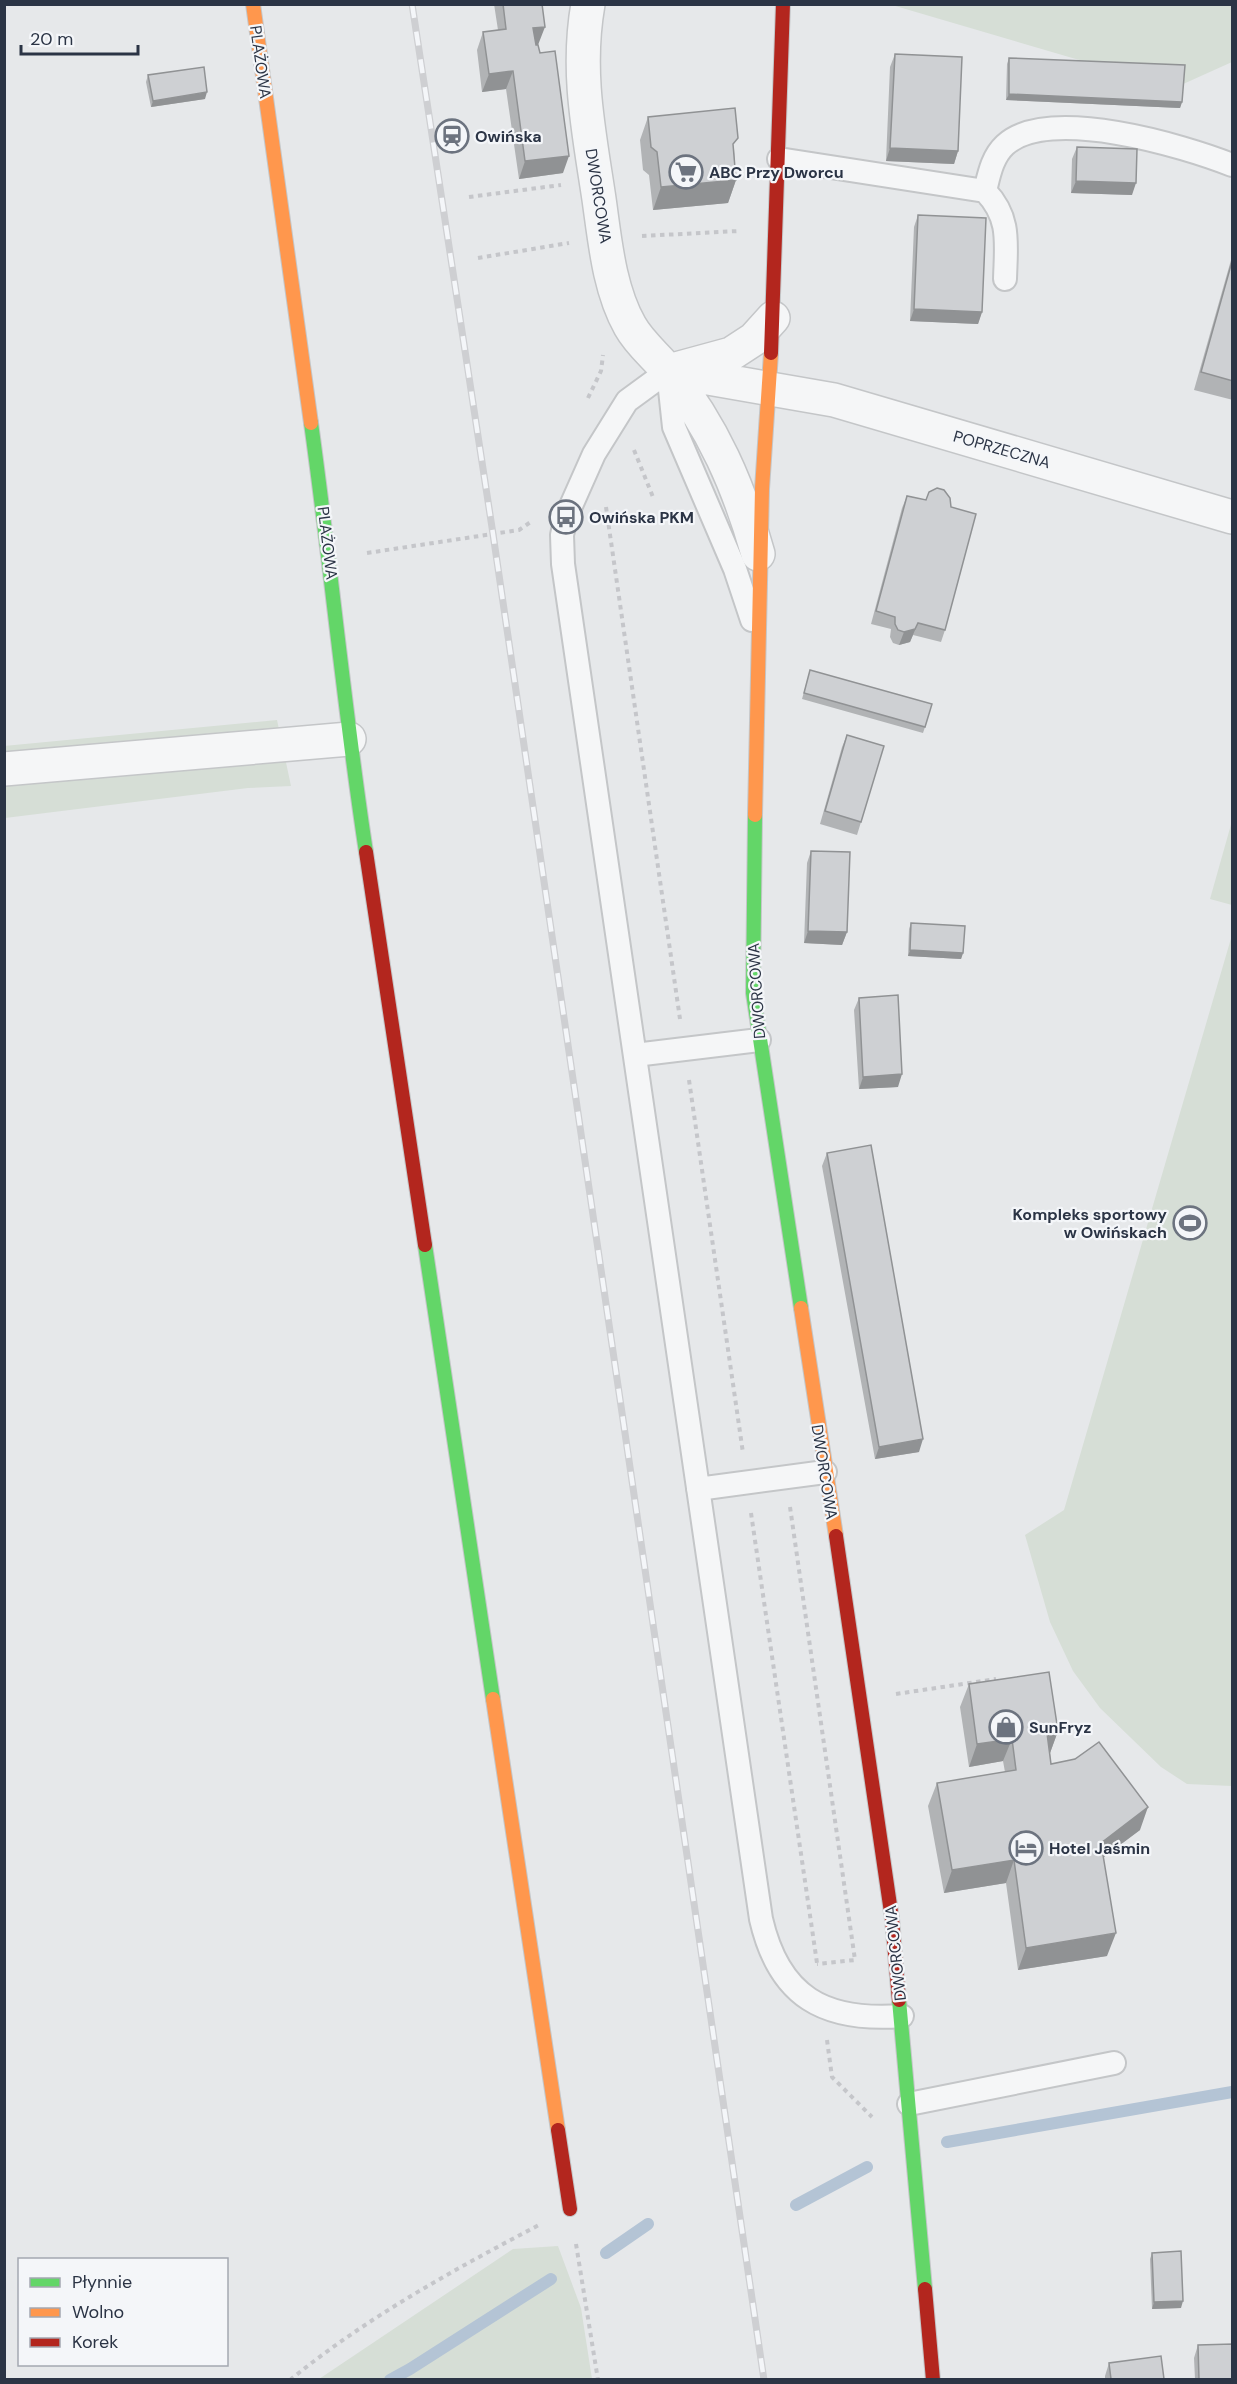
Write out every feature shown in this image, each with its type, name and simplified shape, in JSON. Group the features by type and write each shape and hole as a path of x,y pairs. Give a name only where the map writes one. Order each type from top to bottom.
{"street":[{"name":"PLAŻOWA","path":"253,4 330,558 350,739 570,2208"},
{"name":"DWORCOWA","path":"588,4 582,35 582,71 605,238 621,308 631,328 668,371 726,461 744,507 761,563"},
{"name":"DWORCOWA","path":"783,4 777,229 770,388 762,489 752,958 759,1040 861,1699 892,1919 933,2379"},
{"path":"668,371 731,354 754,339 773,318"},
{"path":"668,371 716,381 770,388"},
{"name":"POPRZECZNA","path":"770,388 834,400 1233,517"},
{"path":"4,769 350,739"}],"lane":[{"path":"985,191 995,159 1004,145 1018,135 1043,130 1071,129 1141,136 1173,144 1233,165"},
{"path":"779,159 985,191 997,204 1007,234 1005,279"},
{"path":"668,371 674,427 735,569 758,641"},
{"path":"668,371 627,401 583,475 566,518 562,535 563,564 761,1918 777,1965 795,1987 823,2007 849,2016 867,2018 902,2016"},
{"path":"635,1055 759,1040"},
{"path":"698,1489 825,1472"},
{"path":"909,2104 1114,2063"}],"path":[{"path":"469,197 563,184"},
{"path":"605,238 777,229"},
{"path":"633,447 653,496"},
{"path":"607,497 606,515 817,1964"},
{"path":"330,558 519,530 531,523 534,516"},
{"path":"819,1706 996,1679"},
{"path":"290,2379 331,2346 461,2266 570,2208 598,2379"}],"shaded area":[{"path":"892,5 1232,5 1232,62 1181,85 1110,69"},
{"path":"277,720 291,786 248,788 5,818 4,746"},
{"path":"1232,821 1232,905 1210,899"},
{"name":"Kompleks sportowy w Owińskach","path":"1232,935 1232,1786 1187,1784 1161,1767 1100,1708 1073,1671 1050,1622 1025,1535 1064,1510"},
{"path":"558,2246 581,2308 592,2379 319,2379 513,2249"}],"building":[{"path":"503,4 542,4 545,27 533,28 536,45 540,53 555,51 569,156 525,161 513,71 489,74 483,32 506,29"},
{"path":"895,54 962,57 958,151 890,148"},
{"path":"1009,58 1185,65 1182,102 1009,94"},
{"path":"204,67 207,92 153,101 148,75"},
{"name":"ABC Przy Dworcu","path":"735,108 738,138 733,144 736,180 661,187 657,152 651,147 648,117"},
{"path":"1077,147 1137,149 1136,183 1076,181"},
{"path":"918,215 986,218 982,312 914,309"},
{"path":"1233,258 1233,381 1201,372"},
{"path":"937,488 944,490 950,498 951,507 976,514 945,630 918,623 915,629 904,632 898,630 895,617 876,611 907,496 926,500 929,492"},
{"path":"810,670 932,704 925,727 804,693"},
{"path":"847,735 884,746 861,822 825,811"},
{"path":"811,851 850,852 847,932 808,931"},
{"path":"911,923 965,926 963,953 910,950"},
{"path":"898,995 902,1074 863,1077 859,998"},
{"path":"871,1145 923,1439 879,1447 827,1153"},
{"name":"Hotel Jaśmin","path":"1049,1672 1058,1731 1047,1733 1051,1764 1075,1759 1099,1742 1148,1807 1101,1843 1116,1933 1026,1948 1014,1860 952,1870 937,1783 1016,1770 1012,1739 977,1744 969,1684"},
{"path":"1181,2251 1183,2301 1154,2302 1152,2253"},
{"path":"1233,2344 1233,2379 1199,2379 1198,2345"},
{"path":"1161,2356 1164,2379 1111,2379 1109,2363"}],"waterway":[{"path":"947,2142 1232,2092"},
{"path":"796,2205 867,2167"},
{"path":"606,2253 648,2224"},
{"path":"390,2380 551,2279"}],"railway":[{"path":"412,4 493,534 764,2380"}],"traffic: fast":[{"path":"311,423 366,852"},
{"path":"755,815 753,993 801,1308"},
{"path":"425,1245 493,1699"},
{"path":"899,2000 925,2289"}],"traffic: slow":[{"path":"253,4 311,423"},
{"path":"755,815 762,489 771,353"},
{"path":"801,1308 836,1536"},
{"path":"493,1699 558,2130"}],"traffic: jam":[{"path":"771,353 783,4"},
{"path":"366,852 425,1245"},
{"path":"836,1536 892,1919 899,2000"},
{"path":"558,2130 570,2209"},
{"path":"925,2289 933,2380"}],"place":[{"name":"Owińska","path":"452,136"},
{"name":"ABC Przy Dworcu","path":"686,172"},
{"name":"Owińska PKM","path":"566,517"},
{"name":"Kompleks sportowy w Owińskach","path":"1190,1223"},
{"name":"SunFryz","path":"1006,1727"},
{"name":"Hotel Jaśmin","path":"1026,1848"}]}
